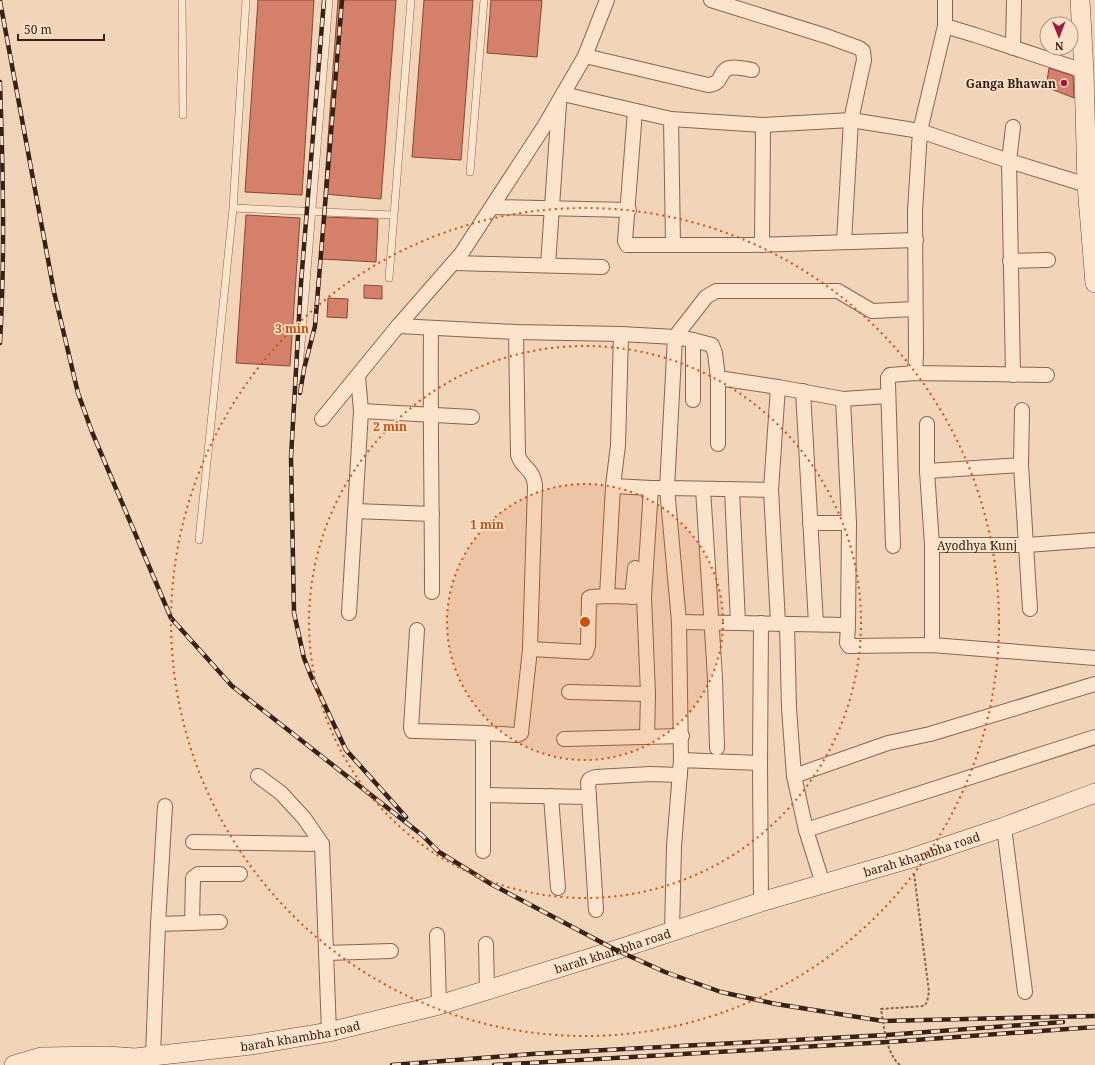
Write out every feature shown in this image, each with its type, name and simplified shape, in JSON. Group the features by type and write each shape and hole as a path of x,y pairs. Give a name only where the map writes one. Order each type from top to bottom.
{"street":[{"path":"322,419 398,326 461,254 561,98 585,56 607,0"},
{"path":"711,0 826,36 860,48 863,51 864,60 851,120 844,242"},
{"path":"915,373 915,211 920,131 945,26 945,0"},
{"path":"1013,48 1014,0"},
{"path":"1080,0 1090,64"},
{"path":"1091,0 1088,185 1095,283"},
{"path":"945,26 1013,48 1090,64"},
{"path":"585,56 708,84 717,83 727,68 732,67 752,70"},
{"path":"561,98 671,119 763,125 851,120 920,131 1009,161 1088,185"},
{"path":"548,265 561,98"},
{"path":"635,111 625,241 627,245 762,245 916,240"},
{"path":"671,119 673,245"},
{"path":"762,245 763,125"},
{"path":"1012,375 1009,161 1013,127"},
{"path":"492,207 552,207 628,210"},
{"path":"1010,261 1048,260"},
{"path":"453,263 602,267"},
{"path":"672,932 674,846 682,736 679,622 667,488 675,337 706,297 716,291 838,290 872,311 915,309"},
{"path":"398,326 516,332 621,334 675,337 710,344 714,348 718,378 718,444"},
{"path":"431,328 430,415 432,592"},
{"path":"417,630 411,725 412,731 517,735 521,733 530,649 535,486 533,475 519,459 518,455 516,332"},
{"path":"607,596 613,486 618,445 621,334"},
{"path":"693,340 693,400"},
{"path":"893,546 888,396 888,378 890,375 915,373 1047,375"},
{"path":"349,613 361,411 358,376"},
{"path":"718,378 803,391 842,399 888,396"},
{"path":"778,387 771,490 783,624 794,776 806,830 823,884"},
{"path":"803,391 816,624"},
{"path":"842,399 849,523 847,643 849,646 932,645 1095,658"},
{"path":"1022,410 1021,465 1030,608"},
{"path":"361,411 472,417"},
{"name":"Ayodhya Kunj","path":"927,424 927,471 932,545 1027,545 1095,540"},
{"path":"927,471 1021,465"},
{"path":"613,486 771,490"},
{"path":"638,597 651,488"},
{"path":"703,488 712,622 717,748"},
{"path":"732,490 738,623"},
{"path":"355,511 432,514"},
{"path":"810,523 849,523"},
{"path":"932,545 932,645"},
{"path":"635,568 648,694 647,738"},
{"path":"530,649 586,652 588,646 589,598 593,596 638,597"},
{"path":"679,622 848,624"},
{"path":"761,623 761,902"},
{"path":"794,776 888,743 930,734 1095,684"},
{"path":"569,692 648,694"},
{"path":"483,733 483,851"},
{"path":"564,739 682,736"},
{"path":"806,830 1095,737"},
{"path":"681,760 760,763"},
{"path":"596,910 588,782 592,777 650,774 680,775"},
{"path":"258,776 280,793 304,818 322,844 329,1032"},
{"name":"barah khambha road","path":"14,1065 41,1057 107,1056 126,1062 153,1056 251,1045 329,1032 439,1005 672,932 761,902 912,858 1004,827 1095,793"},
{"path":"483,795 589,797"},
{"path":"551,796 558,888"},
{"path":"153,1056 158,924 165,806"},
{"path":"1004,827 1025,992"},
{"path":"193,842 322,844"},
{"path":"192,923 194,876 198,874 240,874"},
{"path":"158,924 220,922"},
{"path":"437,935 439,1005"},
{"path":"486,944 487,991"},
{"path":"326,953 391,951"}],"lane":[{"path":"182,0 183,115"},
{"path":"199,540 233,208 246,0"},
{"path":"298,381 329,0"},
{"path":"389,278 411,0"},
{"path":"470,172 484,0"},
{"path":"233,208 393,215"}],"path":[{"path":"900,1065 895,1061 890,1052 881,1009 924,1006 927,1002 929,992 912,858"}],"building":[{"path":"258,0 314,0 302,195 245,192"},
{"path":"338,0 396,0 381,199 324,194"},
{"path":"424,0 473,0 461,160 412,157"},
{"path":"491,0 542,0 537,57 487,53"},
{"name":"Ganga Bhawan","path":"1049,68 1073,76 1074,98 1046,87"},
{"path":"246,215 300,218 290,366 236,363"},
{"path":"324,217 378,219 376,262 321,259"},
{"path":"364,285 382,286 382,299 364,298"},
{"path":"328,298 348,299 347,318 327,317"}],"railway":[{"path":"324,0 301,283 291,457 294,613 304,658 346,750 406,817"},
{"path":"300,393 304,369 315,326 342,0"},
{"path":"0,1 54,292 78,393 92,432 171,618 232,686 422,835 439,852 491,884 616,950 665,972 721,992 776,1004 883,1021 1095,1016"},
{"path":"0,82 3,212 3,278 0,343"},
{"path":"392,1065 532,1054 886,1035 1063,1022"},
{"path":"494,1065 888,1042 1095,1027"}],"place":[{"name":"Ganga Bhawan","path":"1064,83"}]}
